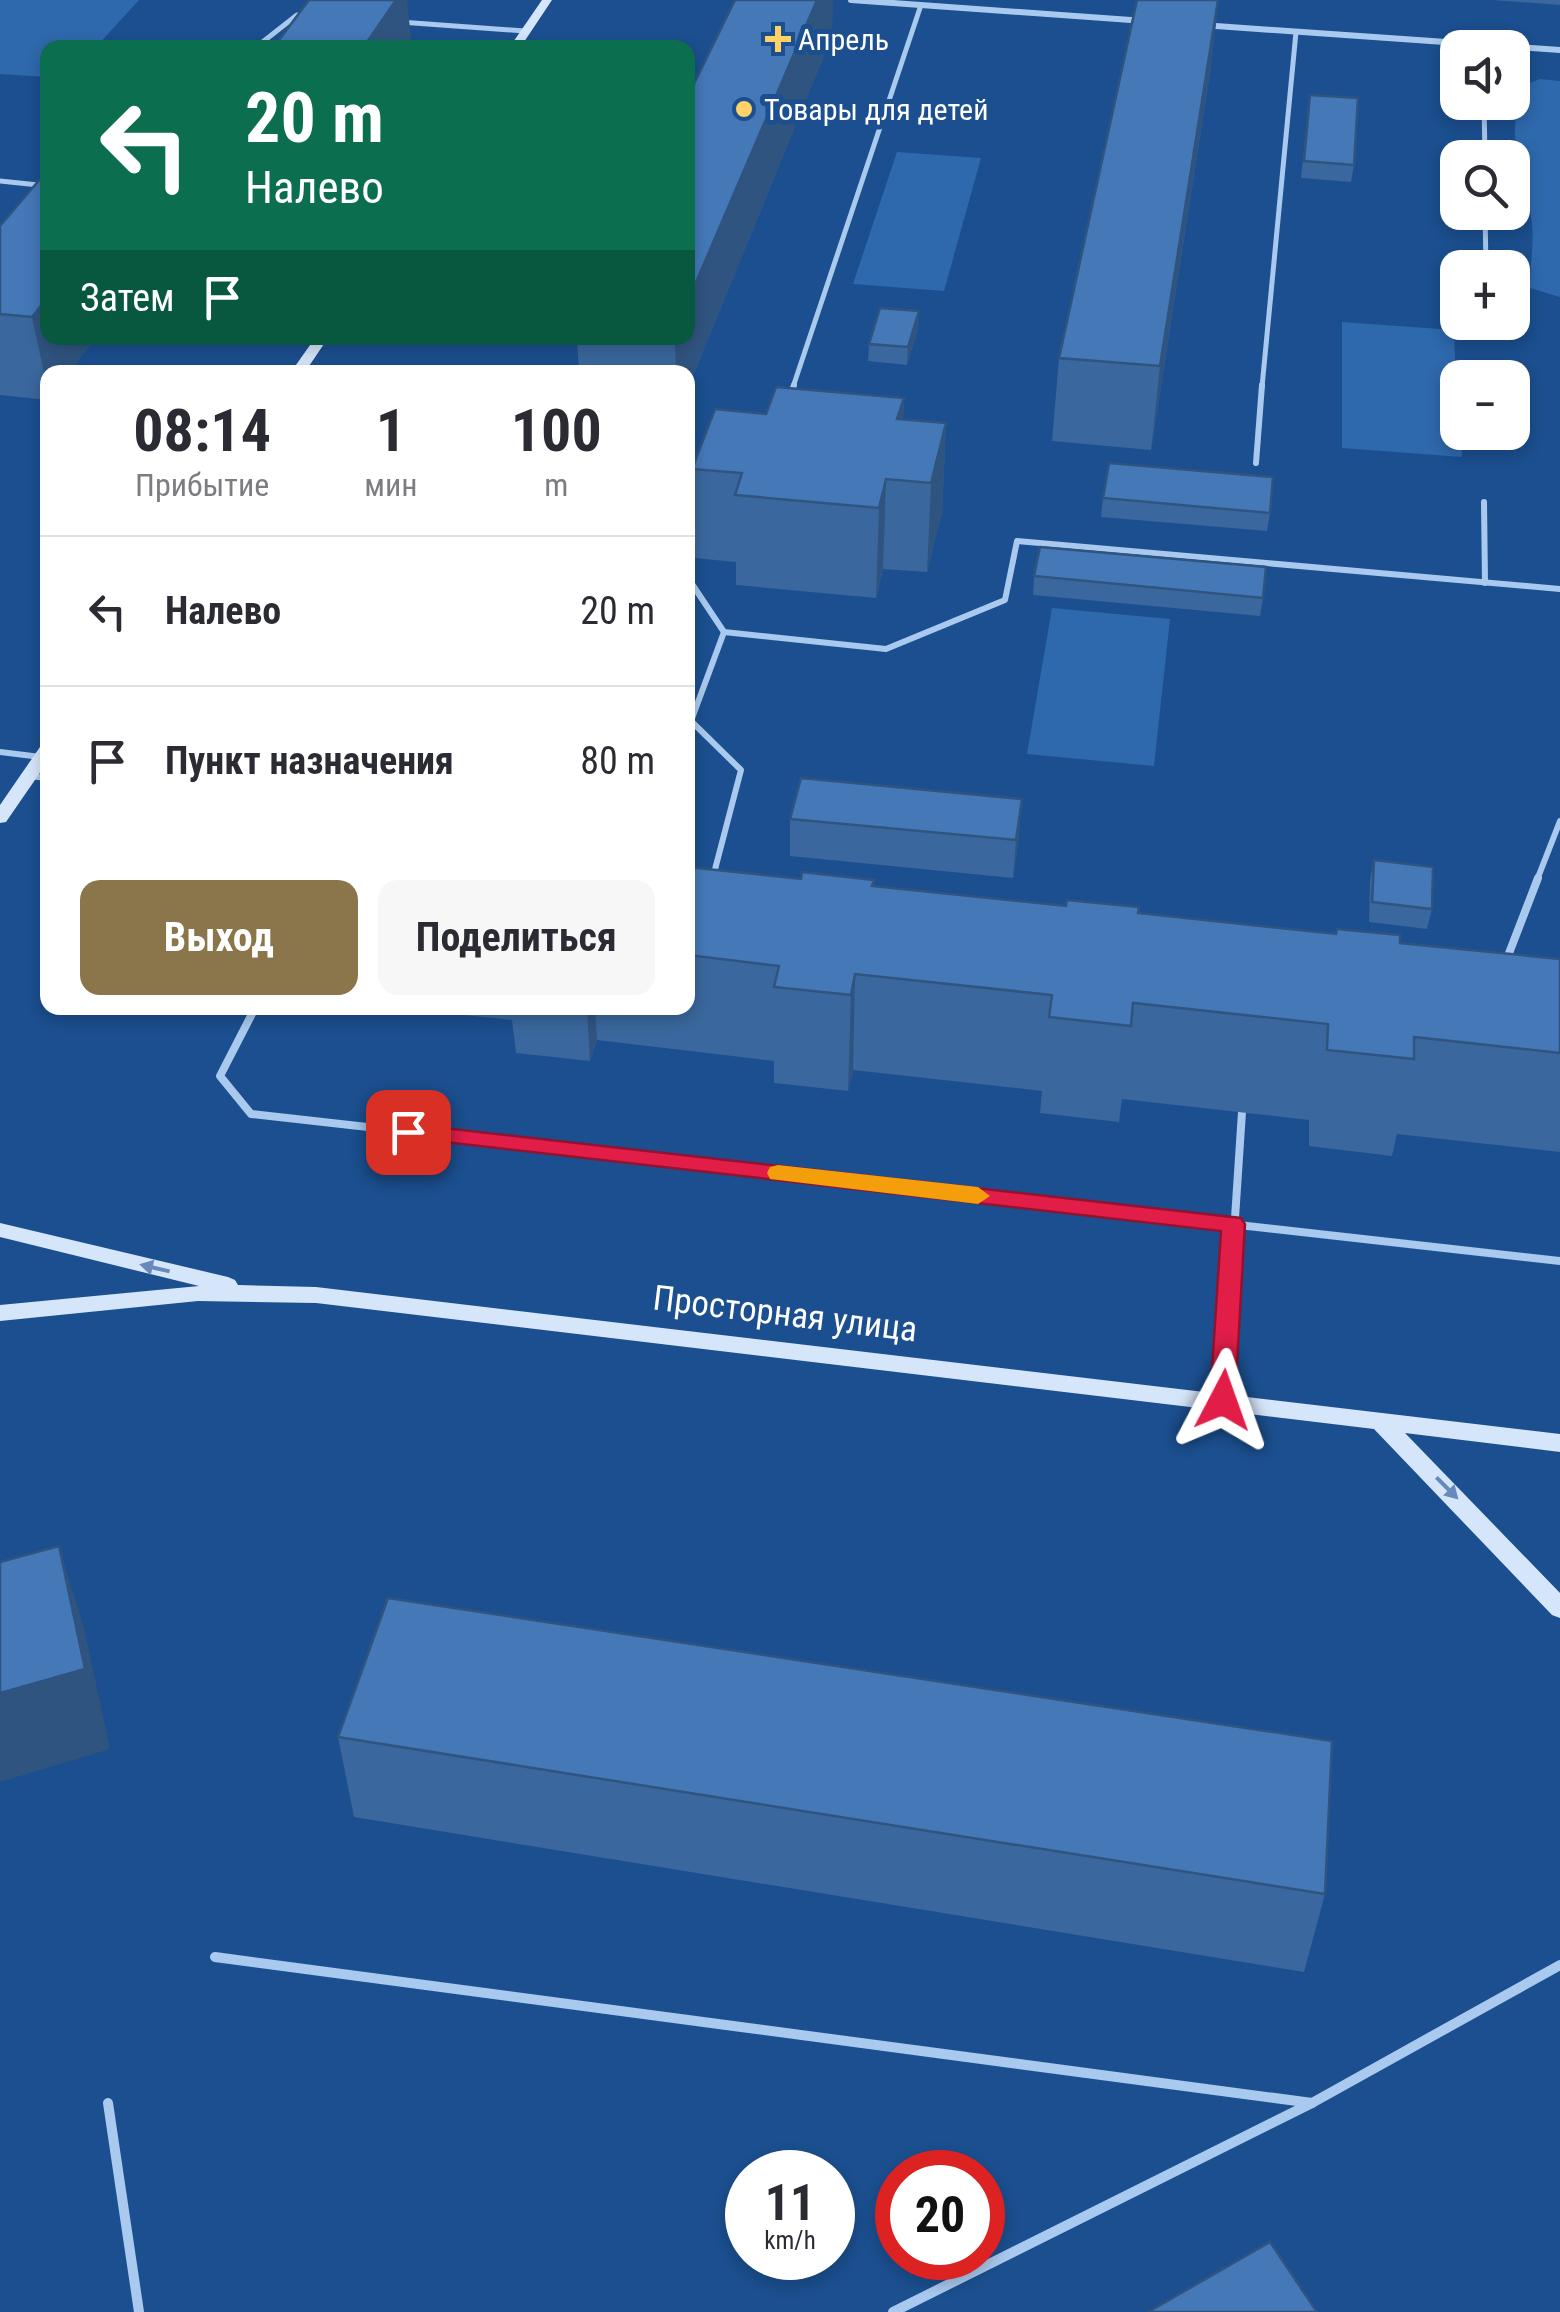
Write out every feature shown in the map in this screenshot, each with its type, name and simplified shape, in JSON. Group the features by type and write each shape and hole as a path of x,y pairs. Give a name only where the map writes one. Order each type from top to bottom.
{"main road":[{"path":"519,40 546,0"},
{"path":"0,818 38,777"},
{"path":"0,1230 250,1290"},
{"name":"Просторная улица","path":"0,1313 85,1302 250,1290 1223,1400 1560,1443"},
{"path":"1378,1420 1560,1608"}],"street":[{"path":"851,0 1158,22"},
{"path":"1197,24 1440,43"},
{"path":"1530,48 1560,50"}],"lane":[{"path":"790,397 921,5"},
{"path":"265,40 297,14 316,16"},
{"path":"390,22 525,31"},
{"path":"1256,463 1272,250 1296,32"},
{"path":"0,182 40,185"},
{"path":"1484,502 1485,583"},
{"path":"724,632 886,649 1005,600 1018,541 1560,590"},
{"path":"695,588 724,632"},
{"path":"695,713 724,632"},
{"path":"695,724 741,770 712,879"},
{"path":"0,752 40,752"},
{"path":"1500,978 1560,820"},
{"path":"251,1015 220,1076 252,1114 1560,1262"},
{"path":"1223,1400 1242,1112"},
{"path":"215,1958 1312,2103"},
{"path":"892,2312 1312,2103 1560,1964"},
{"path":"108,2103 139,2312"}],"shaded area":[{"path":"0,0 139,0 102,40 40,40 40,77 0,74"},
{"path":"1540,79 1560,81 1560,297 1530,288 1530,140 1515,137 1516,120 1530,120 1530,83"},
{"path":"897,152 981,158 944,291 853,284"},
{"path":"1342,322 1440,329 1440,340 1454,340 1455,360 1440,360 1440,450 1462,450 1462,457 1342,448"},
{"path":"1052,608 1170,619 1154,766 1027,754"}],"building":[{"path":"309,0 396,0 368,40 279,40"},
{"path":"735,0 817,0 695,285 695,82"},
{"path":"1137,0 1218,0 1160,366 1059,358"},
{"path":"1310,95 1358,98 1354,165 1304,161"},
{"path":"40,179 40,307 32,317 0,314 0,226"},
{"path":"880,308 919,311 908,347 869,344"},
{"path":"776,387 904,398 897,419 946,423 931,483 886,479 879,508 735,495 742,473 695,469 715,409 766,414"},
{"path":"1109,463 1273,477 1270,513 1103,498"},
{"path":"1040,547 1266,567 1263,598 1034,576"},
{"path":"801,778 1022,799 1016,840 790,819"},
{"path":"1374,860 1433,867 1432,909 1372,902"},
{"path":"695,868 801,879 802,872 874,880 872,886 1066,906 1067,900 1139,907 1138,913 1336,934 1337,929 1400,935 1400,943 1560,959 1560,1053 1414,1037 1414,1059 1327,1050 1328,1024 1133,1003 1131,1026 1049,1017 1052,995 855,974 851,995 774,987 779,966 695,956"},
{"path":"59,1546 85,1669 0,1693 0,1562"},
{"path":"388,1598 1332,1741 1325,1894 338,1737"},
{"path":"1270,2242 1317,2312 1148,2312"}],"slow traffic":[{"path":"778,1173 978,1196"}],"place":[{"name":"Апрель","path":"778,39"},
{"name":"Товары для детей","path":"744,109"}],"route":[{"path":"408,1132 1233,1224 1223,1400"}]}
